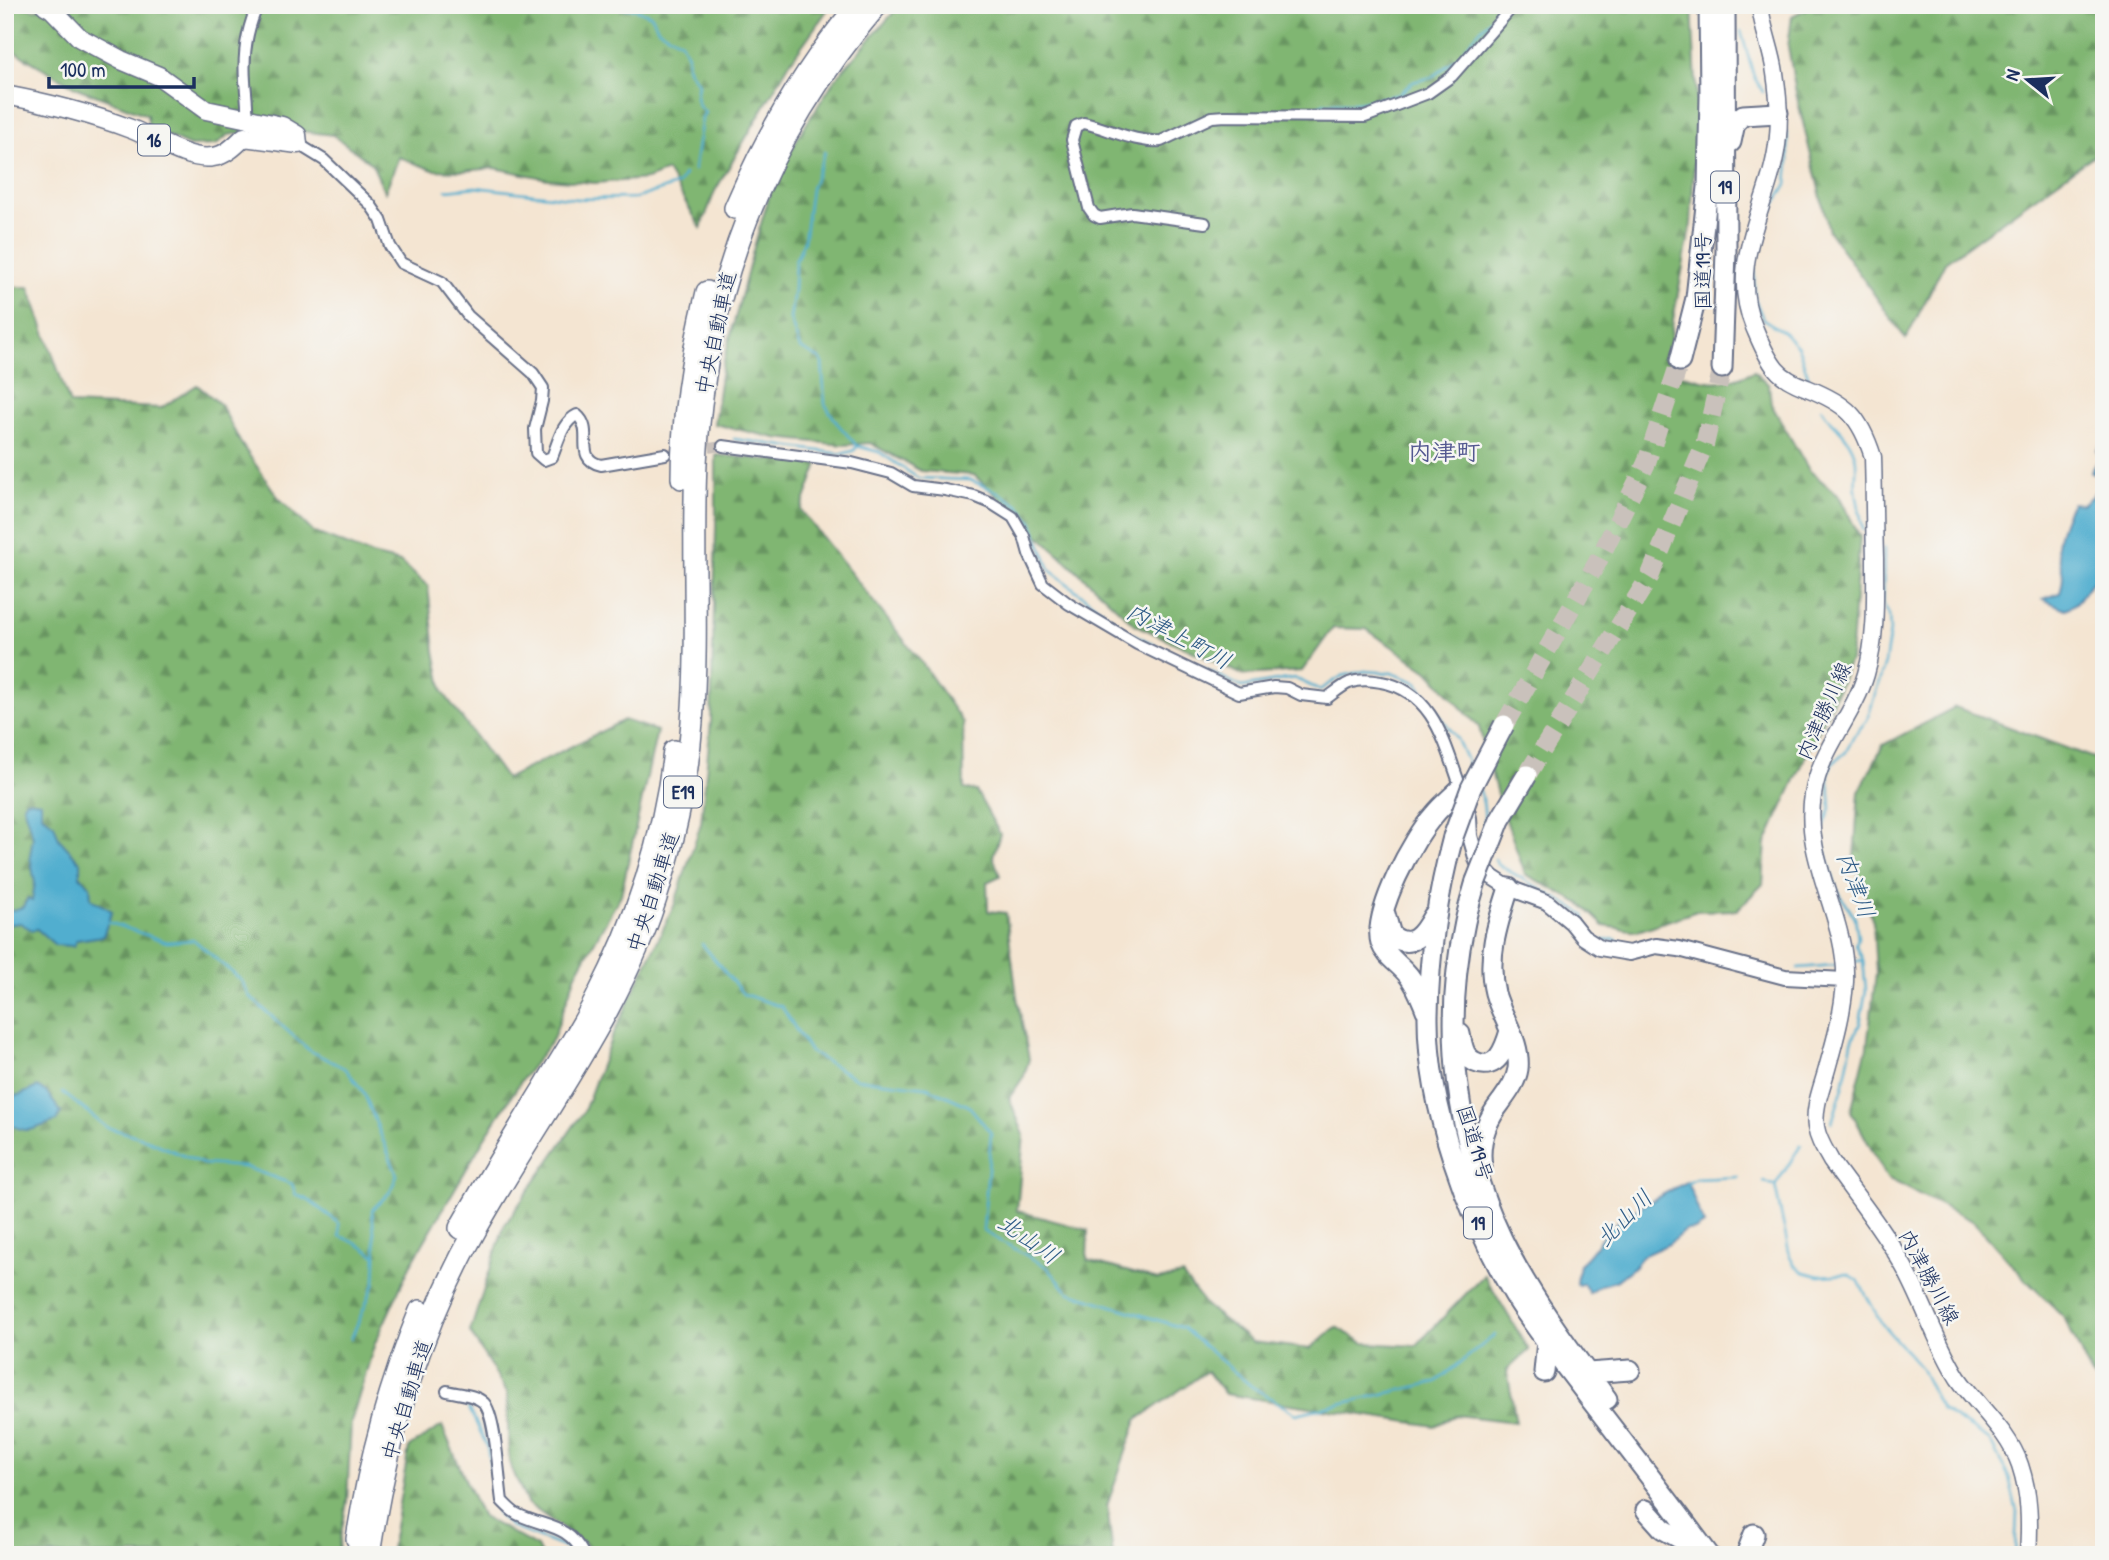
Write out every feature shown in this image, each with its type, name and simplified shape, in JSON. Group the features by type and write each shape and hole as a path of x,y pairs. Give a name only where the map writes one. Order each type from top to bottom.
{"highway":[{"name":"中央自動車道","path":"355,1555 368,1477 384,1413 407,1342 449,1249 475,1202 596,1001 628,930 644,886 668,794 678,722 681,665 682,452 697,331 731,217 755,161 806,73 858,5"},
{"name":"中央自動車道","path":"369,1555 388,1456 433,1316 474,1232 607,1012 642,936 659,890 682,798 692,723 696,465 706,363 720,295 753,201 785,135 812,90 877,5"},
{"name":"国道19号","path":"1680,361 1696,298 1708,187 1709,5"},
{"name":"国道19号","path":"1722,368 1726,288 1725,5"},
{"path":"1725,47 1731,58 1732,98 1737,112 1743,115 1778,113"},
{"path":"1725,174 1732,164 1733,129 1743,115"},
{"name":"国道19号","path":"1504,725 1471,788 1453,837 1436,909 1428,1017 1437,1095 1449,1143 1471,1208 1516,1297 1709,1555"},
{"name":"国道19号","path":"1527,775 1500,820 1476,881 1465,922 1455,1009 1454,1050 1468,1143 1502,1240 1530,1290 1723,1555"},
{"path":"1428,1017 1419,993 1408,975 1385,952 1380,941 1379,926 1414,842 1434,815 1461,788"},
{"path":"1488,1206 1480,1157 1483,1133 1515,1081 1518,1071 1516,1043 1495,991 1492,959 1497,925 1509,888"},
{"path":"1384,909 1391,935 1403,941 1413,940 1424,933 1436,909"},
{"path":"1455,1009 1464,1051 1468,1058 1477,1063 1485,1065 1494,1061 1506,1045 1510,1031"},
{"path":"1544,1372 1547,1341"},
{"path":"1588,1373 1630,1370"},
{"path":"1646,1510 1662,1529 1709,1555"},
{"path":"1746,1555 1755,1534"}],"main road":[{"path":"45,5 80,38 159,76 206,110 282,126 297,135 298,144"},
{"name":"内津勝川線","path":"1760,5 1775,72 1778,137 1771,175 1749,244 1745,268 1745,291 1752,323 1776,370 1790,381 1839,403 1856,418 1873,457 1876,616 1872,647 1865,677 1855,702 1826,751 1812,795 1813,843 1842,944 1845,979 1841,1019 1817,1103 1816,1126 1821,1143 1904,1266 1959,1379 1991,1417 2020,1463 2029,1497 2028,1555"},
{"name":"16","path":"5,95 78,112 133,130 197,156 220,156 244,137 298,144"}],"street":[{"path":"247,120 245,40 258,5"},
{"path":"1205,223 1132,213 1100,218 1094,215 1089,208 1072,140 1076,126 1084,123 1142,140 1161,141 1212,117 1365,117 1429,93 1452,76 1514,5"},
{"path":"298,144 333,168 370,204 380,220 390,246 401,262 442,282 468,316 533,373 543,388 535,429 536,453 544,460 552,457 570,418 577,415 583,420 587,458 592,463 601,465 665,454"},
{"path":"723,446 852,463 891,472 914,486 974,496 991,503 1013,517 1024,536 1043,584 1069,604 1137,644 1239,693 1274,687 1287,688 1301,695 1327,698 1349,683 1368,680 1392,684 1423,703 1433,718 1461,788 1477,861 1492,877 1509,888 1547,902 1571,922 1583,937 1600,948 1629,953 1656,946 1679,948 1785,977 1845,979"},
{"path":"447,1391 475,1397 484,1403 491,1417 502,1501 517,1515 560,1528 578,1542 584,1555"}],"green space":[{"path":"5,5 36,10 46,5 831,5 789,64 715,191 701,228 667,171 647,179 595,183 548,179 495,168 433,170 399,157 385,192 372,164 333,135 275,128 228,135 216,145 190,146 149,128 147,115 77,88 15,52 5,50"},
{"path":"900,5 1692,5 1697,104 1691,224 1667,369 1710,381 1731,380 1754,371 1769,385 1771,404 1809,470 1839,496 1860,537 1850,660 1766,843 1763,884 1737,910 1697,911 1638,931 1604,926 1581,904 1525,874 1497,794 1479,727 1428,671 1366,629 1333,628 1302,671 1243,675 1134,624 974,475 921,471 870,443 843,445 776,438 714,424 722,368 771,190 800,134 835,79"},
{"path":"1814,5 2104,5 2104,148 1945,262 1906,339 1829,231 1796,93 1788,47 1792,16"},
{"path":"5,287 29,287 70,404 161,408 197,385 221,405 240,442 278,497 313,532 372,555 400,562 428,586 435,651 443,692 506,779 624,720 657,731 621,895 576,974 553,1039 521,1081 484,1139 410,1266 375,1343 351,1422 347,1502 337,1555 5,1555"},
{"path":"716,455 818,464 801,510 922,663 963,723 964,789 976,791 1000,834 993,856 1000,876 987,882 988,911 1006,913 1017,997 1029,1059 1024,1076 1009,1098 1024,1135 1017,1211 1088,1230 1087,1260 1158,1280 1182,1275 1207,1307 1252,1342 1310,1349 1336,1327 1364,1343 1416,1346 1484,1275 1529,1350 1507,1370 1516,1422 1456,1415 1435,1426 1225,1394 1207,1371 1137,1420 1107,1506 1113,1555 600,1555 527,1503 509,1462 507,1393 470,1332 504,1226 584,1111 611,1039 674,906 701,823 711,721"},
{"path":"1955,707 2104,762 2104,1385 2092,1376 2064,1317 2024,1278 1974,1222 1887,1178 1851,1111 1867,1047 1876,973 1873,922 1854,857 1859,792 1883,745"},
{"path":"442,1426 481,1516 537,1547 541,1555 390,1555 409,1447"}],"water":[{"path":"2104,443 2104,578 2093,582 2075,604 2065,609 2043,599 2060,593 2063,573 2057,547 2060,531 2072,503 2082,504 2097,488 2098,475 2091,472 2099,459 2097,450"},
{"path":"26,800 41,802 41,814 54,824 59,839 80,862 80,876 90,886 91,899 112,911 103,936 77,940 73,946 55,945 37,929 32,930 20,923 5,925 5,913 23,907 28,898 32,901 35,883 30,856 33,837 23,805"},
{"path":"37,1087 46,1092 61,1112 57,1121 26,1130 5,1122 5,1096 20,1095"},
{"path":"1687,1182 1704,1224 1696,1229 1685,1230 1669,1244 1642,1256 1634,1267 1616,1281 1601,1285 1589,1293 1583,1283 1576,1283 1579,1264 1611,1227 1637,1209"}],"waterway":[{"path":"1307,112 1325,103 1359,103 1399,94 1413,82 1432,77 1456,59 1503,5"},
{"path":"618,7 636,9 652,16 658,29 681,42 688,55 689,71 698,83 696,98 705,112 694,170"},
{"name":"内津川","path":"1741,31 1754,77 1763,92"},
{"name":"内津川","path":"1763,224 1787,184 1787,133"},
{"name":"内津上町川","path":"825,152 811,189 804,241 795,262 790,319 800,348 822,362 825,404 857,446 879,452 918,478 970,480 998,492 1019,506 1032,522 1050,570 1129,632 1242,687 1294,678 1320,690 1342,676 1365,671 1392,673 1416,682 1457,739 1471,770"},
{"path":"446,190 475,187 577,199 636,198 679,184 684,174"},
{"name":"内津川","path":"1754,268 1754,297 1763,319 1784,332 1798,347 1809,379"},
{"name":"内津川","path":"1821,408 1853,449 1856,491 1863,530"},
{"path":"734,439 841,454 857,447"},
{"name":"内津川","path":"1832,1122 1843,1087 1852,1042 1860,1023 1866,990 1863,960 1856,945 1858,937 1855,918 1836,888 1821,834 1831,808 1828,772 1832,764 1846,752 1853,737 1867,720 1885,663 1890,631 1889,615 1883,603 1884,548"},
{"name":"内津上町川","path":"1479,789 1483,801 1483,838"},
{"name":"内津上町川","path":"1495,859 1497,864 1584,914 1587,930 1596,937"},
{"path":"108,922 167,942 194,940 242,981 249,996 309,1050 346,1069 364,1093 397,1175 390,1192 372,1210 375,1282 351,1339"},
{"name":"内津上町川","path":"1601,941 1615,939 1625,945 1661,940"},
{"name":"北山川","path":"702,944 743,994 782,1007 810,1052 857,1079 927,1087 969,1106 991,1133 983,1231 1047,1267 1068,1292 1183,1328 1251,1386 1296,1414 1436,1382 1495,1335"},
{"name":"内津上町川","path":"1736,957 1755,962"},
{"name":"内津上町川","path":"1852,962 1863,960"},
{"name":"内津上町川","path":"1798,968 1835,965"},
{"path":"62,1092 106,1127 140,1137 203,1164 245,1167 292,1184 296,1195 308,1200 339,1223 340,1236 374,1255"},
{"name":"内津川","path":"1801,1145 1775,1186 1790,1256 1795,1266 1819,1276 1848,1274 1858,1280 1882,1324 1920,1367 1941,1409 1989,1440 2009,1477 2017,1512 2015,1555"},
{"name":"北山川","path":"1687,1184 1695,1179 1738,1177"},
{"name":"北山川","path":"1764,1181 1775,1186"},
{"path":"467,1404 487,1446 498,1515 511,1527 566,1548 571,1555"}],"tunnel":[{"path":"1504,725 1597,563 1646,464 1680,361"},
{"path":"1527,775 1650,576 1705,443 1722,368"},
{"path":"665,454 723,446"}],"district":[{"name":"内津町","path":"1444,452"}]}
